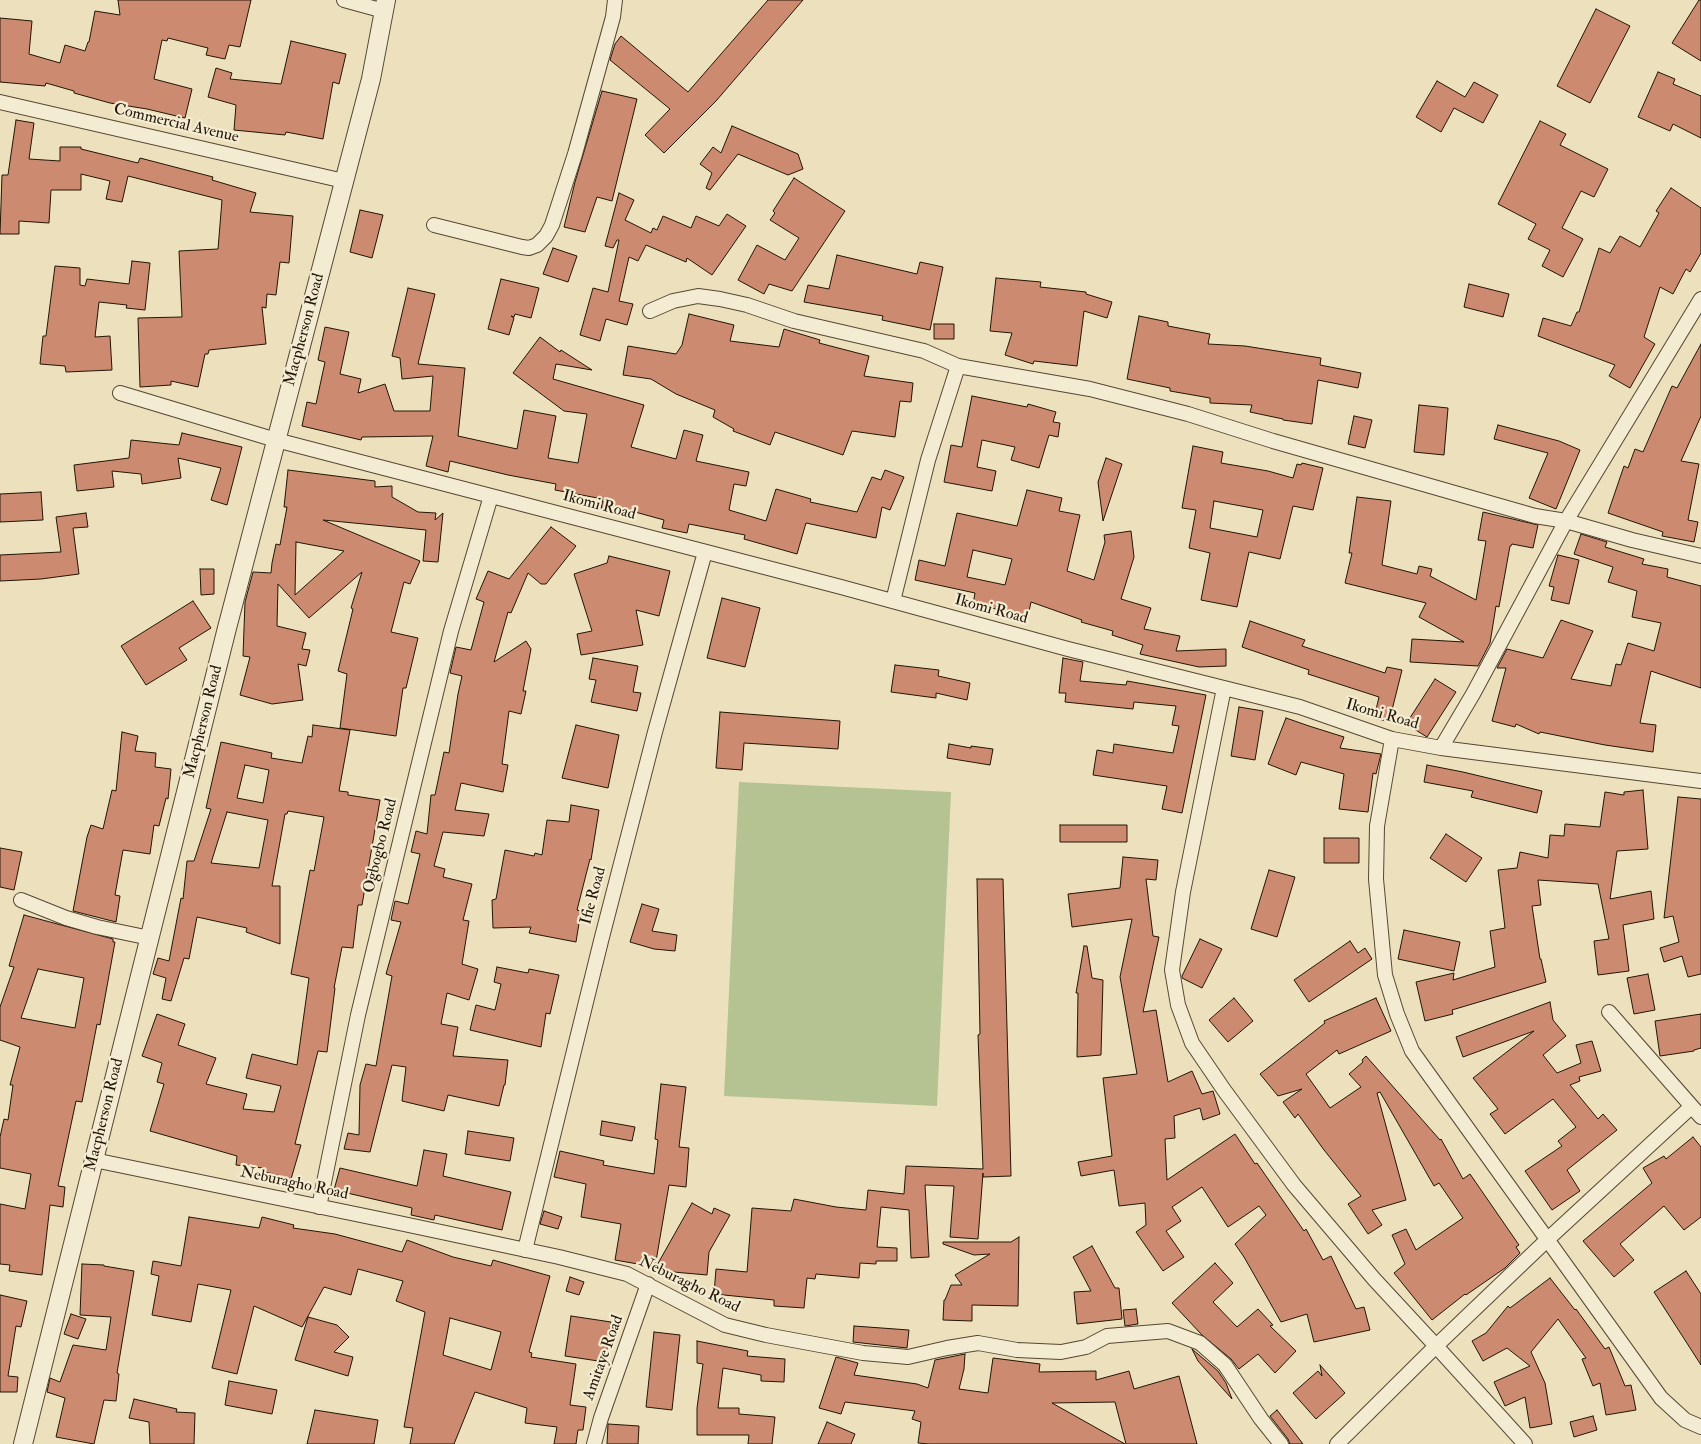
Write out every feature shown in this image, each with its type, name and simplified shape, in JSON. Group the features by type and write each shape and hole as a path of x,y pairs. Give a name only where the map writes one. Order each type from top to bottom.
{"street":[{"path":"344,0 385,5"},
{"path":"434,225 522,247 537,246 546,236 552,225 575,154 613,17 615,0"},
{"name":"Macpherson Road","path":"22,1444 227,628 370,79 385,5"},
{"name":"Commercial Avenue","path":"0,102 344,181"},
{"path":"650,311 673,301 698,296 748,305 794,321 924,351 958,366 1090,389 1188,414 1273,441 1535,516 1566,521 1632,540 1701,556"},
{"path":"1441,748 1473,694 1566,521 1697,316 1701,299"},
{"path":"893,601 928,460 958,366"},
{"name":"Ikomi Road","path":"120,393 276,440 893,601 1068,649 1300,707 1392,739 1441,748 1701,781"},
{"name":"Ogbogbo Road","path":"320,1207 360,1005 451,632 491,496"},
{"name":"Ifie Road","path":"525,1250 606,922 655,732 705,552"},
{"path":"1224,688 1183,892 1172,970 1178,1005 1192,1043 1288,1177 1374,1279 1525,1444"},
{"path":"1392,739 1378,826 1376,879 1385,975 1394,1006 1412,1051 1661,1398 1685,1420 1701,1427"},
{"path":"21,900 66,918 97,927 150,938"},
{"path":"1337,1444 1548,1239 1696,1112 1609,1012"},
{"name":"Neburagho Road","path":"94,1160 525,1250 627,1274 725,1325 766,1335 864,1353 908,1357 978,1343 1018,1350 1062,1352 1086,1347 1107,1336 1168,1331 1200,1343 1226,1365 1261,1419 1280,1444"},
{"name":"Amitaye Road","path":"594,1444 601,1418 648,1284"}],"green space":[{"path":"739,782 951,792 937,1106 724,1096"}],"building":[{"path":"118,0 251,0 240,47 229,45 225,59 206,55 208,48 168,38 167,41 162,40 154,79 192,89 185,118 110,103 46,83 45,86 0,82 0,18 32,21 29,54 60,63 65,45 85,51 89,42 95,11 120,15"},
{"path":"768,0 803,0 716,101 664,153 645,135 670,109 610,60 615,44 621,36 688,92"},
{"path":"1699,0 1701,0 1701,61 1672,43"},
{"path":"1596,9 1630,26 1590,103 1557,86"},
{"path":"291,41 346,54 339,84 333,82 323,139 286,132 285,135 234,130 236,105 208,97 216,68 232,73 230,79 281,84"},
{"path":"1658,72 1675,79 1673,84 1701,96 1701,138 1673,124 1670,131 1638,117"},
{"path":"1437,81 1465,97 1474,82 1498,95 1483,123 1454,108 1441,132 1416,117"},
{"path":"602,91 637,99 612,201 597,197 585,232 564,227 575,182"},
{"path":"16,120 34,123 29,159 60,161 60,147 81,147 81,149 138,163 140,158 213,177 212,180 256,193 250,212 293,216 289,263 280,262 276,295 267,294 266,308 262,307 266,344 209,350 208,354 205,354 198,387 171,381 171,385 140,387 138,318 182,317 179,251 218,249 222,200 128,176 122,202 106,199 110,181 81,174 81,190 51,190 49,223 19,221 19,234 0,234 2,175 8,175"},
{"path":"1540,121 1566,134 1560,145 1608,169 1594,197 1581,191 1562,228 1583,239 1563,277 1542,266 1550,250 1528,239 1536,224 1498,204"},
{"path":"732,126 798,154 803,169 788,175 738,154 710,190 706,188 712,173 700,164 713,147 721,153"},
{"path":"794,178 845,211 792,291 769,284 764,294 738,280 757,245 785,260 799,238 770,220 775,213 773,211"},
{"path":"1671,188 1701,208 1701,253 1690,272 1686,269 1673,294 1660,287 1644,337 1655,344 1630,388 1609,376 1615,365 1538,336 1543,318 1571,326 1577,312 1579,312 1599,248 1610,253 1620,236 1640,247 1659,213 1656,211"},
{"path":"619,193 634,200 625,220 651,233 653,228 657,230 663,216 691,228 696,216 719,226 727,214 746,226 712,275 687,258 686,262 646,245 638,261 629,257 619,301 633,304 627,325 606,319 600,341 580,335 593,288 608,292 619,240 617,240 613,248 605,246"},
{"path":"360,210 383,215 372,258 350,252"},
{"path":"553,248 577,256 568,282 543,274"},
{"path":"837,255 917,274 920,262 943,267 930,330 882,320 883,316 804,302 808,285 829,289"},
{"path":"132,261 150,263 145,310 126,308 127,305 99,302 95,337 110,336 112,370 66,372 65,366 40,364 43,336 46,336 55,266 80,268 80,285 85,286 87,279 129,284"},
{"path":"996,278 1041,282 1040,287 1086,292 1086,294 1112,302 1107,318 1084,311 1077,366 1034,361 1033,364 1005,355 1012,333 990,331"},
{"path":"501,279 539,288 531,318 515,314 514,317 511,316 514,318 509,335 488,329"},
{"path":"1469,284 1509,294 1503,317 1464,307"},
{"path":"408,288 435,294 418,364 465,368 458,436 517,449 524,410 556,416 548,458 578,463 587,414 564,411 513,373 540,337 560,352 561,350 592,370 556,364 553,379 644,405 631,447 676,459 684,430 703,435 696,461 749,472 746,486 734,484 729,510 766,521 776,489 811,499 810,502 857,512 872,477 881,480 885,470 904,477 890,510 882,507 876,538 806,523 797,554 744,539 745,535 689,524 687,533 662,528 664,520 617,507 616,511 601,509 603,499 555,490 556,484 450,461 448,472 426,466 433,436 362,437 361,440 302,426 307,402 316,404 325,362 318,360 325,327 349,332 340,374 361,379 358,393 385,384 394,411 430,411 433,376 402,379 400,358 392,356"},
{"path":"689,314 734,325 730,341 779,347 784,329 820,340 819,343 869,356 864,376 913,383 911,402 900,401 895,437 852,431 843,455 775,432 770,445 733,431 734,429 713,417 715,410 676,394 651,379 623,375 628,346 676,354 682,345"},
{"path":"1139,316 1168,322 1168,326 1210,334 1208,344 1245,346 1321,358 1320,365 1361,373 1358,388 1318,380 1312,424 1283,420 1250,412 1252,405 1210,403 1210,398 1170,391 1170,388 1127,379"},
{"path":"934,324 954,324 954,339 934,339"},
{"path":"1701,344 1701,416 1681,461 1699,464 1688,520 1698,522 1694,542 1662,536 1663,532 1608,513 1624,466 1628,468 1635,449 1643,452 1672,386 1677,388"},
{"path":"972,396 1027,407 1028,404 1056,412 1053,422 1060,423 1058,437 1049,435 1039,468 1011,460 1015,447 982,440 977,467 996,471 992,491 944,482 951,445 962,447"},
{"path":"1419,405 1448,408 1444,455 1414,452"},
{"path":"1354,416 1372,420 1365,448 1348,444"},
{"path":"1498,425 1559,441 1580,450 1556,509 1529,498 1548,453 1494,439"},
{"path":"182,433 242,447 227,505 211,500 221,468 178,458 181,478 142,484 141,474 112,471 114,487 77,491 74,465 129,458 131,440 179,445"},
{"path":"1193,446 1223,452 1221,463 1268,471 1293,478 1297,464 1301,465 1302,463 1323,468 1313,510 1293,506 1280,559 1249,552 1237,607 1201,600 1210,553 1189,548 1196,510 1182,508","holes":["1214,501 1263,510 1257,537 1210,528"]},
{"path":"1106,458 1122,464 1103,521 1098,482"},
{"path":"288,470 375,481 375,487 392,486 392,497 418,512 436,513 435,520 443,513 438,562 423,561 426,530 323,520 420,561 410,584 404,582 391,632 418,638 406,688 403,688 396,736 340,728 347,674 338,671 353,609 351,608 362,572 309,618 278,584 277,626 306,633 302,649 310,650 306,666 298,664 303,700 272,704 240,695 250,657 243,656 245,602 253,572 271,573 276,544 280,545 287,507 284,507","holes":["296,542 344,551 295,595"]},
{"path":"1027,490 1062,498 1059,511 1080,515 1067,571 1094,580 1105,542 1104,535 1131,531 1134,557 1121,599 1151,608 1144,629 1180,636 1176,651 1226,649 1226,666 1199,667 1140,654 1143,645 1112,635 1113,631 1081,622 1082,620 1031,602 1028,616 973,604 975,593 915,580 919,560 945,566 957,513 1017,526","holes":["973,550 1012,559 1005,585 967,577"]},
{"path":"41,492 43,520 0,522 0,494"},
{"path":"1357,497 1391,501 1382,565 1417,574 1419,566 1432,569 1430,576 1476,600 1486,541 1478,540 1483,512 1538,525 1533,548 1512,544 1510,546 1499,607 1496,606 1490,643 1478,666 1410,662 1412,639 1464,642 1419,617 1426,603 1345,583 1352,553 1349,553"},
{"path":"86,513 88,527 73,528 79,574 41,579 0,581 0,555 61,552 56,517"},
{"path":"551,527 576,546 546,584 541,584 528,573 511,613 508,612 494,662 526,641 531,649 523,691 526,691 521,714 509,711 502,764 508,765 503,792 461,783 455,810 489,814 484,836 443,832 434,866 445,869 443,877 472,884 463,920 469,921 462,964 478,969 469,1000 447,993 441,1024 458,1027 453,1056 508,1060 505,1085 499,1106 448,1095 444,1111 402,1101 406,1067 392,1065 370,1152 344,1149 348,1133 359,1135 360,1085 366,1064 376,1066 392,976 386,974 401,922 391,920 395,901 408,904 420,854 411,852 416,831 427,834 431,795 435,795 444,752 449,753 462,676 450,673 456,647 471,650 484,602 476,599 488,571 509,579"},
{"path":"1581,534 1607,542 1605,547 1644,559 1642,564 1668,569 1667,577 1701,586 1701,688 1651,671 1640,723 1656,725 1653,752 1540,732 1539,734 1516,724 1515,727 1492,721 1506,668 1497,668 1507,649 1543,658 1561,620 1593,631 1571,679 1611,686 1616,664 1621,665 1628,643 1654,651 1661,623 1632,617 1637,591 1608,582 1613,567 1574,554"},
{"path":"1558,555 1579,560 1569,604 1551,600 1554,587 1549,586"},
{"path":"609,556 670,571 659,616 636,610 643,645 581,655 577,634 592,631 574,574 607,563"},
{"path":"200,569 214,569 214,594 201,595"},
{"path":"722,598 760,608 745,667 707,658"},
{"path":"193,601 211,628 179,648 187,660 146,685 121,646"},
{"path":"1250,621 1305,640 1302,646 1385,673 1387,667 1402,670 1389,722 1374,718 1379,697 1308,674 1309,670 1242,647"},
{"path":"593,658 638,666 633,692 641,693 637,711 591,702 596,680 589,679"},
{"path":"1063,658 1083,662 1080,681 1126,685 1127,681 1206,695 1182,813 1162,809 1167,786 1093,775 1097,750 1113,753 1114,744 1173,753 1179,726 1172,725 1176,706 1134,702 1133,709 1065,702 1066,693 1059,693"},
{"path":"895,665 939,670 938,676 970,683 967,700 936,693 936,698 891,692"},
{"path":"1435,679 1456,692 1427,737 1406,724"},
{"path":"1239,707 1263,711 1255,760 1231,756"},
{"path":"720,712 840,721 838,749 744,743 742,770 716,768"},
{"path":"1286,718 1344,737 1340,748 1381,754 1376,774 1373,773 1368,812 1339,809 1344,774 1301,762 1296,775 1268,764"},
{"path":"313,725 350,730 339,791 348,792 348,795 380,800 362,905 358,905 353,948 342,947 334,988 327,1052 318,1051 295,1144 301,1145 291,1179 262,1171 263,1168 236,1165 237,1156 150,1131 164,1084 157,1082 162,1063 142,1056 157,1014 185,1024 178,1045 216,1058 206,1084 247,1094 243,1109 274,1112 281,1086 246,1078 252,1054 297,1065 309,978 291,974 310,870 314,871 324,817 288,811 285,814 272,886 280,886 280,944 246,932 247,928 197,917 189,959 184,958 171,1001 162,999 166,978 153,974 158,958 169,961 181,898 183,899 187,861 194,861 211,809 206,808 221,742 272,753 271,758 302,763 308,736 312,737","holes":["245,765 269,770 263,803 237,798","227,812 268,820 259,868 211,863"]},
{"path":"576,725 619,735 608,788 562,778"},
{"path":"122,732 138,736 135,751 156,753 155,767 171,769 168,799 166,798 159,826 154,825 150,854 123,850 115,895 120,896 116,922 73,911 91,825 103,829 112,790 116,791"},
{"path":"949,744 993,749 990,765 947,758"},
{"path":"1427,765 1542,791 1537,813 1471,797 1473,791 1424,782"},
{"path":"1643,790 1648,849 1617,851 1610,899 1651,891 1654,919 1623,925 1629,971 1598,975 1594,941 1609,939 1598,884 1538,880 1541,905 1532,906 1540,959 1546,982 1452,1010 1453,1014 1425,1021 1416,982 1454,973 1453,980 1495,967 1490,931 1505,928 1498,870 1517,868 1520,852 1548,858 1550,835 1564,836 1565,824 1600,827 1605,792 1624,795 1624,792"},
{"path":"1678,797 1701,799 1701,974 1688,977 1682,956 1664,962 1660,948 1679,942 1673,916 1664,918"},
{"path":"571,805 599,810 591,860 577,910 581,911 576,942 529,933 531,927 493,928 492,900 496,899 505,850 534,856 535,853 542,855 547,820 569,822"},
{"path":"1060,825 1127,825 1127,842 1060,842"},
{"path":"1446,834 1482,858 1466,882 1430,858"},
{"path":"1324,838 1359,838 1359,863 1324,863"},
{"path":"0,848 22,852 14,890 0,887"},
{"path":"1123,857 1158,860 1156,880 1146,879 1153,936 1159,937 1143,1012 1156,1010 1168,1082 1192,1071 1202,1094 1213,1091 1220,1114 1203,1120 1200,1108 1174,1116 1175,1138 1165,1139 1167,1180 1235,1134 1304,1231 1306,1229 1323,1260 1331,1256 1356,1309 1364,1307 1370,1330 1314,1342 1307,1314 1281,1322 1235,1244 1266,1215 1259,1206 1228,1227 1202,1187 1172,1207 1181,1221 1166,1231 1184,1257 1163,1271 1136,1232 1146,1225 1145,1203 1119,1206 1114,1170 1081,1176 1078,1162 1112,1156 1103,1078 1137,1074 1120,977 1132,919 1072,927 1068,894 1120,888"},
{"path":"1269,870 1295,877 1277,937 1251,929"},
{"path":"977,879 1003,879 1011,1176 983,1177 983,1173 978,1239 950,1237 954,1186 925,1185 929,1257 911,1258 909,1210 881,1207 877,1247 897,1248 897,1261 876,1261 876,1264 860,1263 859,1278 816,1274 815,1279 807,1278 804,1308 774,1306 774,1300 714,1294 716,1269 747,1272 752,1208 791,1211 794,1199 836,1207 866,1210 868,1190 904,1194 906,1166 983,1169 978,1035 980,1034"},
{"path":"642,904 659,909 652,931 677,935 675,951 654,949 630,942"},
{"path":"24,915 113,939 113,942 115,942 100,1025 97,1024 82,1102 76,1101 58,1186 65,1187 63,1207 50,1205 42,1275 9,1271 10,1265 0,1264 0,1204 25,1209 31,1174 0,1168 0,1137 4,1119 8,1120 13,1085 10,1085 20,1047 0,1040 0,1007 14,967 9,966","holes":["38,969 84,978 75,1028 21,1018"]},
{"path":"1404,930 1460,942 1454,971 1398,959"},
{"path":"1200,939 1222,949 1202,988 1182,978"},
{"path":"1350,941 1358,953 1365,948 1372,959 1309,1002 1294,980"},
{"path":"1084,946 1087,946 1092,978 1103,980 1101,1055 1077,1057 1078,993 1076,993"},
{"path":"497,967 528,973 529,969 559,975 550,1014 546,1013 541,1047 470,1030 476,1005 495,1010 501,984 494,982"},
{"path":"1648,974 1655,1010 1634,1014 1627,978"},
{"path":"1234,998 1253,1021 1228,1042 1209,1020"},
{"path":"1376,998 1391,1031 1339,1054 1337,1050 1306,1074 1330,1108 1361,1087 1349,1074 1363,1062 1362,1060 1366,1056 1441,1139 1463,1179 1470,1174 1519,1245 1516,1247 1520,1253 1505,1268 1465,1294 1432,1320 1394,1273 1405,1264 1392,1235 1406,1229 1416,1250 1463,1218 1439,1183 1434,1186 1380,1092 1377,1093 1406,1200 1372,1210 1382,1225 1368,1234 1348,1204 1361,1196 1298,1114 1295,1118 1283,1102 1302,1089 1278,1096 1260,1074 1325,1023 1324,1021"},
{"path":"1550,1002 1553,1020 1566,1036 1543,1055 1557,1073 1581,1063 1576,1045 1592,1041 1601,1071 1579,1077 1580,1081 1570,1085 1598,1119 1603,1114 1617,1130 1567,1170 1580,1191 1552,1210 1525,1171 1562,1146 1558,1141 1576,1127 1553,1099 1505,1134 1490,1114 1498,1109 1473,1078 1534,1031 1463,1057 1456,1037"},
{"path":"1701,1014 1701,1048 1694,1051 1660,1056 1655,1021"},
{"path":"661,1084 686,1087 679,1147 689,1148 686,1187 669,1185 655,1267 615,1260 621,1224 581,1217 586,1184 554,1177 560,1151 604,1161 603,1165 654,1174 658,1140 655,1139"},
{"path":"602,1121 635,1127 632,1141 600,1135"},
{"path":"468,1131 514,1138 510,1161 465,1154"},
{"path":"1693,1137 1701,1147 1701,1217 1684,1230 1664,1206 1620,1244 1634,1260 1614,1277 1583,1241 1652,1183 1643,1168 1664,1156 1666,1159"},
{"path":"424,1150 447,1154 443,1176 511,1192 502,1230 435,1215 434,1220 411,1215 412,1208 334,1190 340,1168 417,1186"},
{"path":"692,1203 712,1214 714,1208 730,1215 709,1252 707,1275 662,1271 662,1268 656,1267"},
{"path":"544,1211 562,1217 558,1229 540,1224"},
{"path":"189,1217 259,1228 262,1217 294,1225 293,1228 335,1234 402,1252 407,1240 453,1257 491,1266 493,1260 550,1276 529,1352 532,1353 531,1357 576,1364 570,1405 586,1407 583,1430 578,1430 576,1444 554,1444 557,1427 525,1423 527,1408 475,1392 454,1444 410,1444 413,1428 404,1427 425,1312 396,1301 403,1281 358,1269 351,1295 324,1287 302,1327 254,1306 237,1374 212,1368 231,1290 198,1284 191,1322 152,1315 159,1276 151,1274 153,1261 181,1266","holes":["450,1318 501,1332 491,1370 443,1355"]},
{"path":"1019,1237 1018,1306 972,1305 972,1321 943,1320 944,1300 951,1285 962,1285 955,1275 990,1254 974,1255 943,1244 943,1242 1011,1242"},
{"path":"1092,1246 1115,1288 1119,1288 1122,1319 1077,1324 1074,1292 1091,1291 1073,1257"},
{"path":"1215,1263 1233,1283 1213,1302 1237,1327 1258,1309 1273,1325 1270,1326 1296,1351 1275,1373 1258,1354 1239,1369 1231,1359 1202,1335 1172,1303"},
{"path":"82,1264 104,1265 134,1271 117,1373 119,1374 116,1401 104,1400 94,1444 56,1437 65,1398 47,1392 50,1378 60,1382 73,1345 106,1350 111,1317 80,1315"},
{"path":"1686,1271 1701,1294 1701,1365 1654,1292"},
{"path":"570,1277 584,1282 579,1295 566,1291"},
{"path":"1550,1278 1576,1309 1605,1349 1609,1347 1625,1386 1631,1385 1636,1410 1606,1415 1600,1383 1593,1386 1582,1359 1586,1358 1558,1319 1531,1352 1545,1383 1552,1424 1530,1428 1525,1397 1505,1406 1494,1382 1530,1366 1507,1348 1483,1361 1472,1341 1486,1333 1508,1306 1510,1308"},
{"path":"0,1295 27,1301 21,1327 16,1326 8,1376 18,1377 17,1392 0,1392"},
{"path":"1136,1309 1138,1324 1125,1326 1123,1310"},
{"path":"71,1314 86,1319 78,1339 64,1334"},
{"path":"571,1316 611,1322 605,1362 565,1356"},
{"path":"308,1317 337,1325 349,1337 334,1352 353,1357 348,1376 295,1360"},
{"path":"854,1326 909,1330 907,1348 853,1342"},
{"path":"654,1332 680,1335 672,1410 646,1407"},
{"path":"697,1341 748,1351 747,1356 785,1359 784,1382 761,1381 761,1375 723,1368 718,1408 739,1408 739,1414 775,1417 772,1444 748,1444 749,1435 697,1435 697,1408 703,1364 697,1363"},
{"path":"1192,1349 1218,1371 1226,1383 1232,1399 1198,1361"},
{"path":"965,1354 964,1369 959,1389 988,1393 993,1358 1040,1364 1039,1372 1096,1371 1096,1380 1129,1371 1134,1389 1179,1376 1197,1444 1126,1444 1115,1402 1052,1403 1125,1444 918,1443 921,1422 912,1419 915,1411 845,1402 841,1414 819,1408 836,1357 858,1363 854,1375 917,1384 928,1388 935,1360"},
{"path":"1320,1365 1345,1393 1316,1419 1293,1393 1318,1371 1322,1376"},
{"path":"229,1381 277,1390 272,1414 225,1405"},
{"path":"134,1399 177,1409 176,1412 195,1413 194,1444 150,1444 149,1422 129,1418"},
{"path":"315,1410 378,1420 374,1444 307,1444"},
{"path":"1277,1410 1303,1444 1290,1444 1270,1416"},
{"path":"1593,1416 1597,1430 1574,1437 1570,1422"},
{"path":"827,1422 855,1434 851,1444 818,1444"},
{"path":"608,1424 639,1426 638,1444 607,1444"}]}
